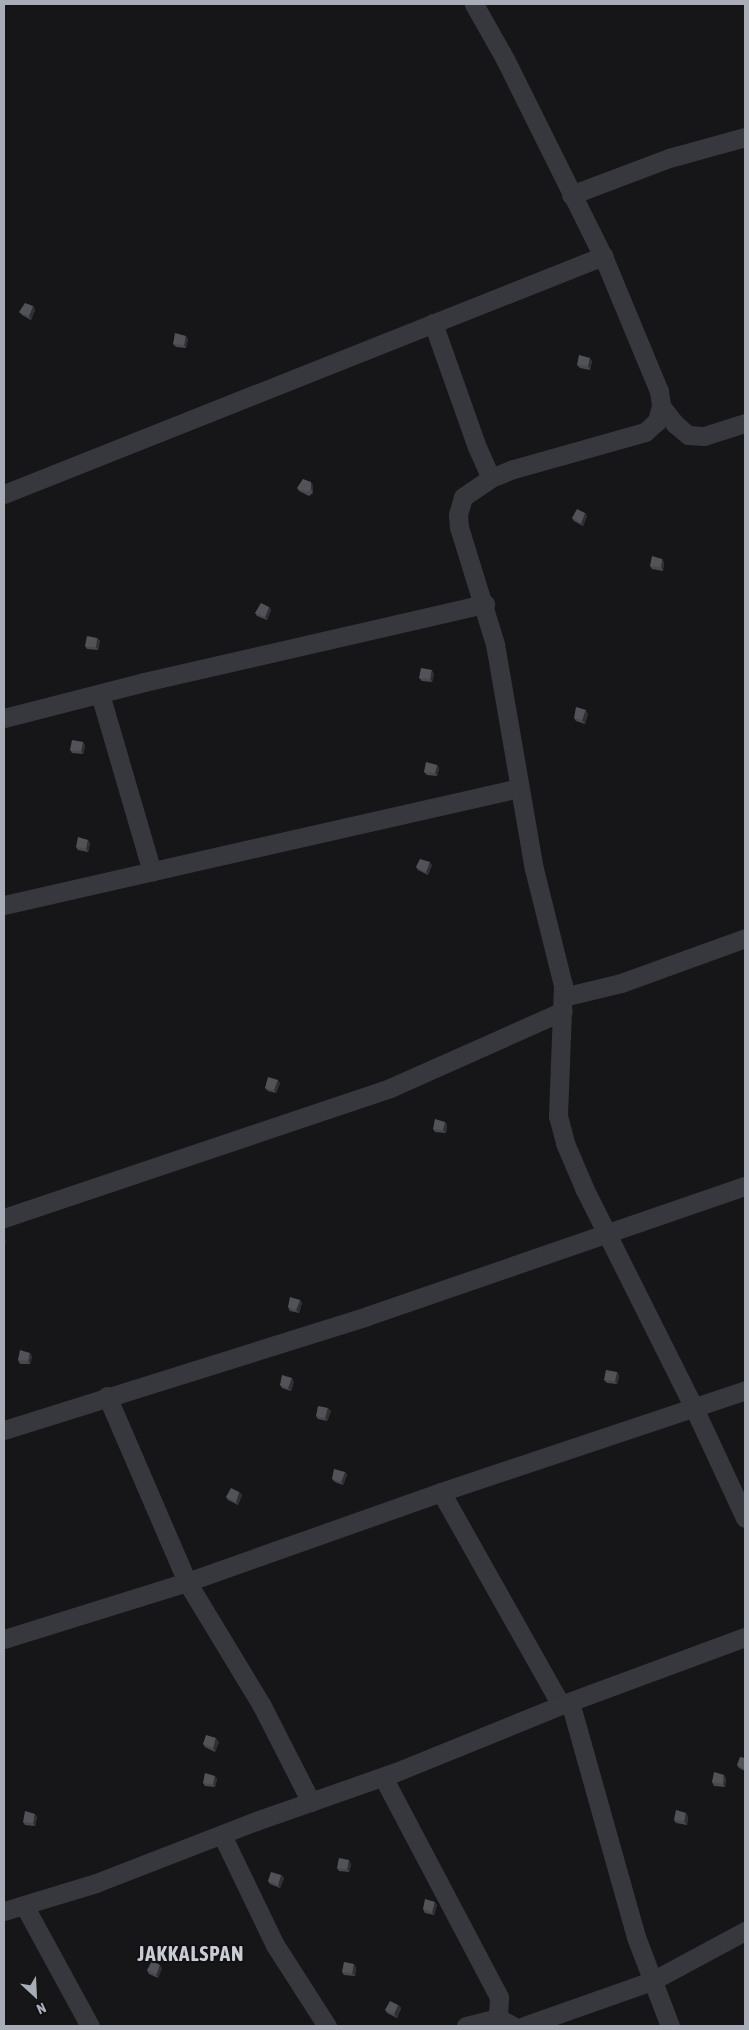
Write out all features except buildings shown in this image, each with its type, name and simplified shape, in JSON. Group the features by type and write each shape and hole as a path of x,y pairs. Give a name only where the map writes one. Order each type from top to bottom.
{"street":[{"path":"474,4 602,256 638,333 660,391 661,406 657,421 645,432 513,469 491,478 463,497 458,514 459,527 485,604 503,689 519,788 563,1004 558,1116 574,1166 694,1408 745,1518"},
{"path":"571,195 669,158 745,137"},
{"path":"4,494 602,256"},
{"path":"433,323 470,429 491,478"},
{"path":"661,406 688,435 704,436 745,423"},
{"path":"4,718 485,604"},
{"path":"100,694 152,872"},
{"path":"4,905 397,814 519,788"},
{"path":"4,1218 390,1088 563,1004 745,938"},
{"path":"4,1430 107,1396 367,1316 606,1232 745,1186"},
{"path":"4,1639 187,1582 441,1492 745,1390"},
{"path":"107,1396 187,1582 260,1704 311,1802"},
{"path":"441,1492 566,1704 636,1937 670,2026"},
{"path":"4,1912 25,1907 383,1777 566,1704 745,1637"},
{"path":"383,1777 499,1997 506,2022 466,2026"},
{"path":"222,1835 275,1945 327,2026"},
{"path":"25,1907 90,2026"},
{"path":"524,2026 652,1981 745,1932"}],"district":[{"name":"JAKKALSPAN","path":"191,1953"}]}
